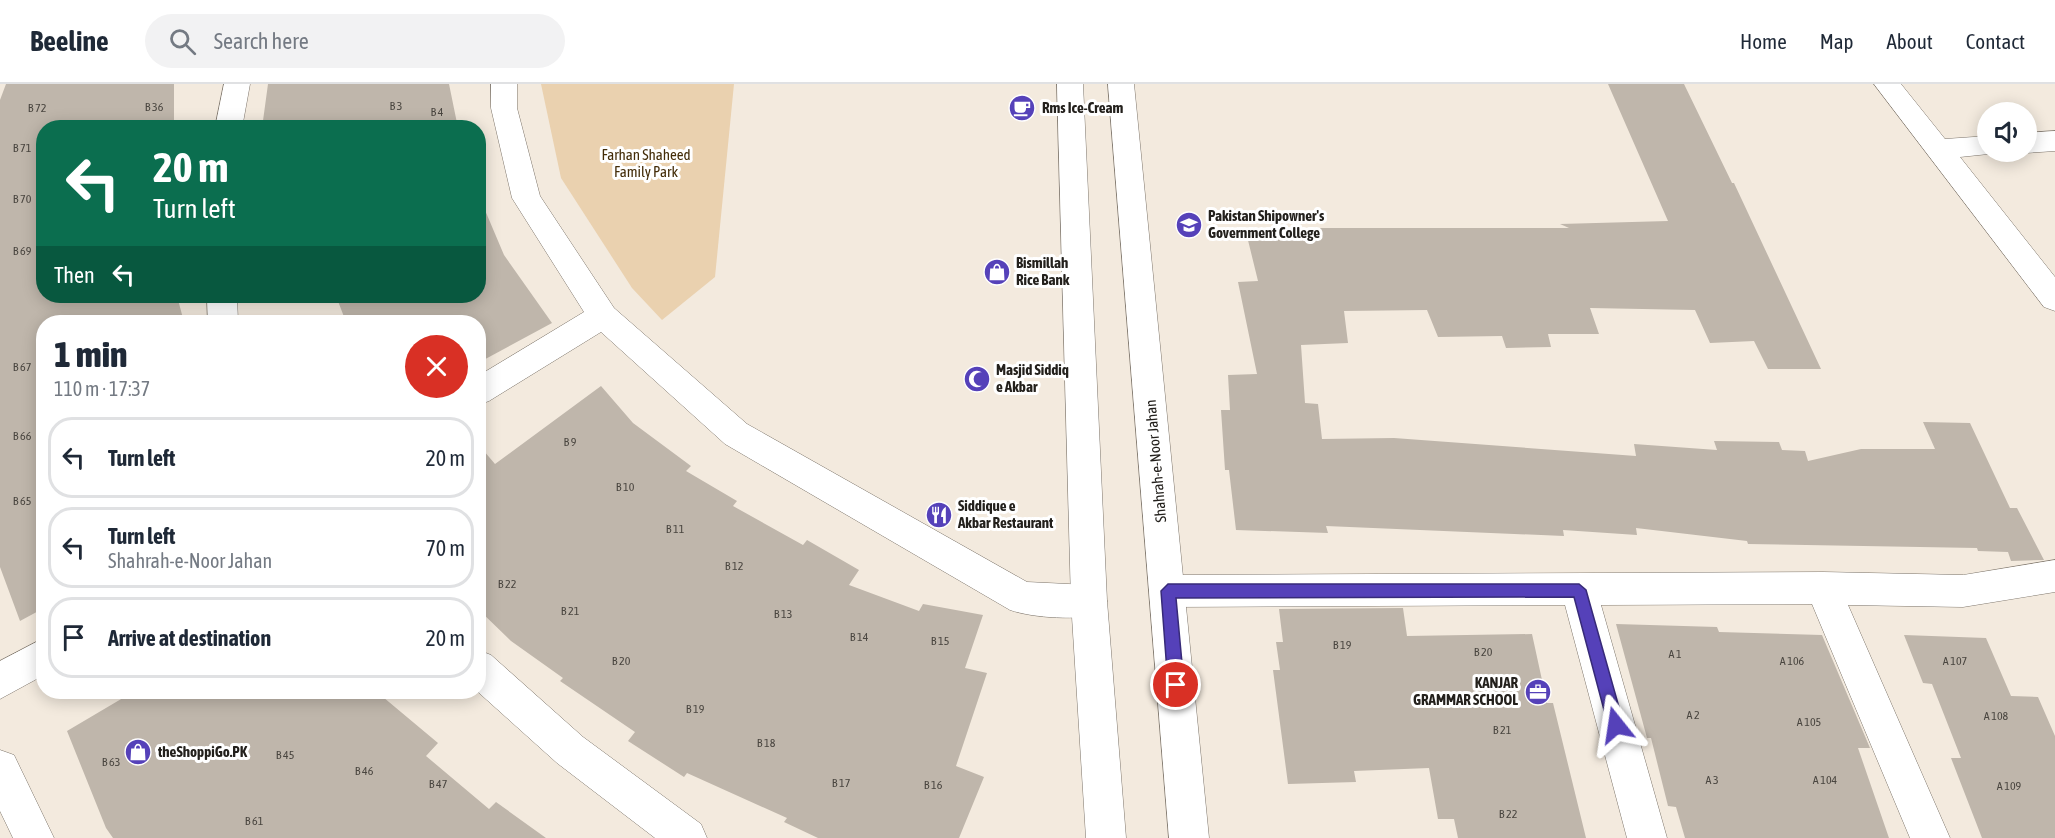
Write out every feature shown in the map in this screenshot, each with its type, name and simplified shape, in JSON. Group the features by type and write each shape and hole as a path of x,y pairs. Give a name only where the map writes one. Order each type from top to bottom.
{"street":[{"path":"230,120 237,84"},
{"path":"504,84 504,108 526,198 603,316 736,434 1023,598 1089,601"},
{"path":"1070,84 1089,601 1106,838"},
{"name":"Shahrah-e-Noor Jahan","path":"1121,84 1189,838"},
{"path":"1887,84 2055,299"},
{"path":"2037,142 2055,141"},
{"path":"1938,149 1977,147"},
{"path":"486,387 603,316"},
{"path":"1168,591 1823,588 1962,591 2055,576"},
{"path":"1823,588 1930,838"},
{"path":"1579,590 1647,838"},
{"path":"0,681 36,660"},
{"path":"486,674 570,750 687,838"},
{"path":"0,769 34,838"}],"green space":[{"name":"Farhan Shaheed Family Park","path":"541,84 734,84 715,277 662,320 632,288 561,178"}],"building":[{"path":"6,84 174,84 174,120 36,120 36,303 179,303 182,315 36,315 36,612 20,621 0,567 0,100"},
{"path":"268,84 449,84 456,120 263,120"},
{"path":"1608,84 1684,84 1734,183 1821,369 1768,369 1754,341 1710,343 1695,310 1590,308 1599,334 1548,334 1551,347 1506,348 1502,336 1438,337 1427,310 1344,311 1348,343 1301,345 1305,403 1318,404 1322,439 1394,438 1636,456 1634,444 1717,450 1714,441 1779,442 1782,450 1805,451 1808,461 1861,449 1935,449 1923,422 1970,423 2010,508 2017,508 2044,560 2011,561 2008,552 1978,551 1977,548 1748,544 1747,541 1636,528 1637,535 1563,530 1564,536 1326,526 1328,533 1236,530 1229,470 1225,470 1221,410 1230,410 1228,375 1257,374 1238,282 1258,281 1245,228 1569,228 1560,224 1668,221"},
{"path":"486,213 504,255 552,323 486,359 486,315 343,315 339,303 486,303"},
{"path":"601,386 633,423 691,466 686,471 737,501 733,506 803,545 807,540 859,570 849,585 919,611 923,604 983,615 965,668 987,673 956,766 984,777 959,838 818,838 784,822 787,818 687,773 684,777 628,741 635,732 560,681 563,678 511,641 486,617 486,453 495,464"},
{"path":"1403,608 1407,636 1532,634 1547,703 1553,703 1586,838 1458,838 1454,819 1438,819 1429,768 1354,771 1356,782 1288,784 1273,670 1280,670 1276,642 1283,642 1279,609"},
{"path":"1616,624 1717,627 1719,632 1822,635 1870,748 1858,748 1889,838 1685,838 1676,807 1668,806 1651,738 1647,738"},
{"path":"1904,635 1986,638 2011,696 2038,697 2055,736 2055,838 1982,838 1951,758 1961,758 1932,684 1923,683"},
{"path":"121,699 385,699 438,743 426,756 489,809 496,802 546,838 113,838 106,828 67,731"}],"place":[{"name":"Rms Ice-Cream","path":"1022,108"},
{"name":"Pakistan Shipowner's Government College","path":"1189,225"},
{"name":"Bismillah Rice Bank","path":"997,272"},
{"name":"Masjid Siddiq e Akbar","path":"977,379"},
{"name":"Siddique e Akbar Restaurant","path":"939,515"},
{"name":"KANJAR GRAMMAR SCHOOL","path":"1538,692"},
{"name":"theShoppiGo.PK","path":"138,752"}],"route":[{"path":"1176,685 1168,591 1579,590 1616,725"}]}
